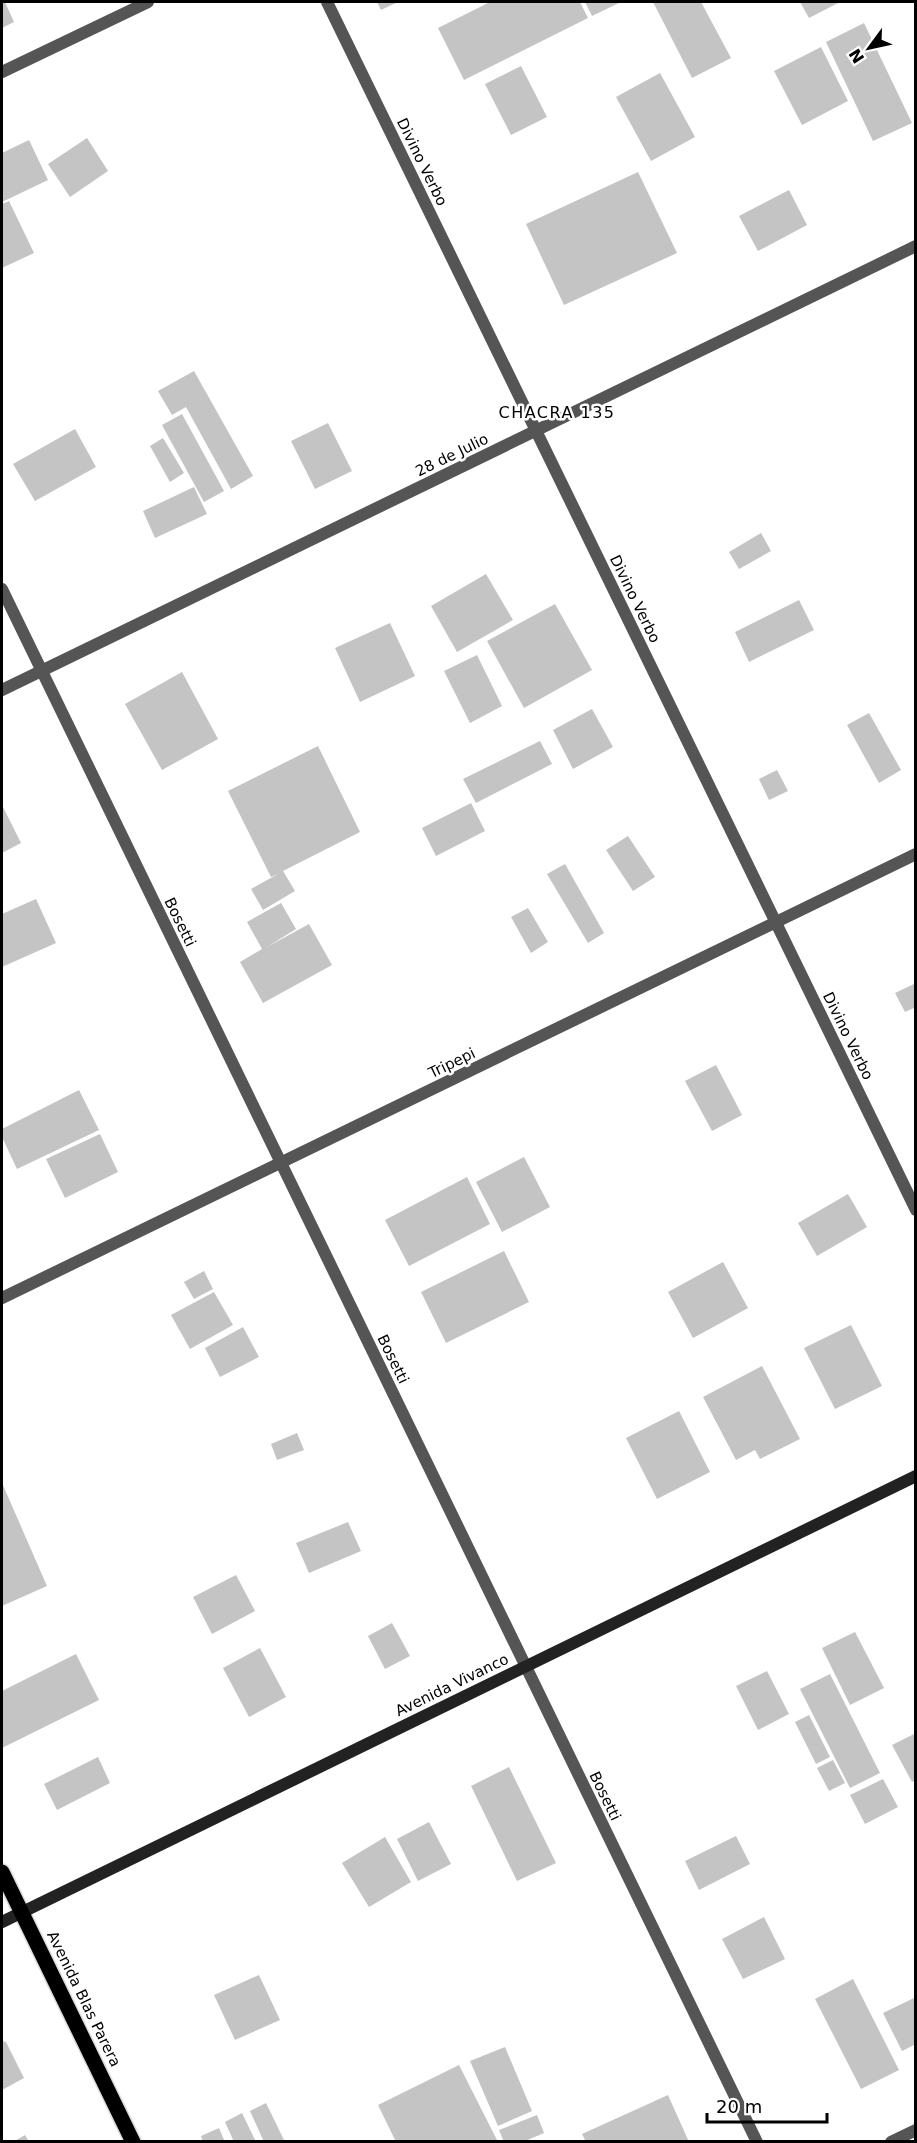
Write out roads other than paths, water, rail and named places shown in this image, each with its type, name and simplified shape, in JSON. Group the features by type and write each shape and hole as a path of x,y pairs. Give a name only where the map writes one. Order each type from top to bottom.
{"main road":[{"name":"Avenida Blas Parera","path":"2,1872 133,2142"}],"street":[{"path":"2,72 148,2"},
{"name":"Divino Verbo","path":"327,2 915,1210"},
{"name":"28 de Julio","path":"2,690 915,246"},
{"name":"Bosetti","path":"2,589 757,2142"},
{"name":"Tripepi","path":"2,1298 915,854"},
{"name":"Avenida Vivanco","path":"2,1922 915,1476"},
{"path":"891,2142 915,2130"}],"district":[{"name":"CHACRA 135","path":"557,412"}]}
